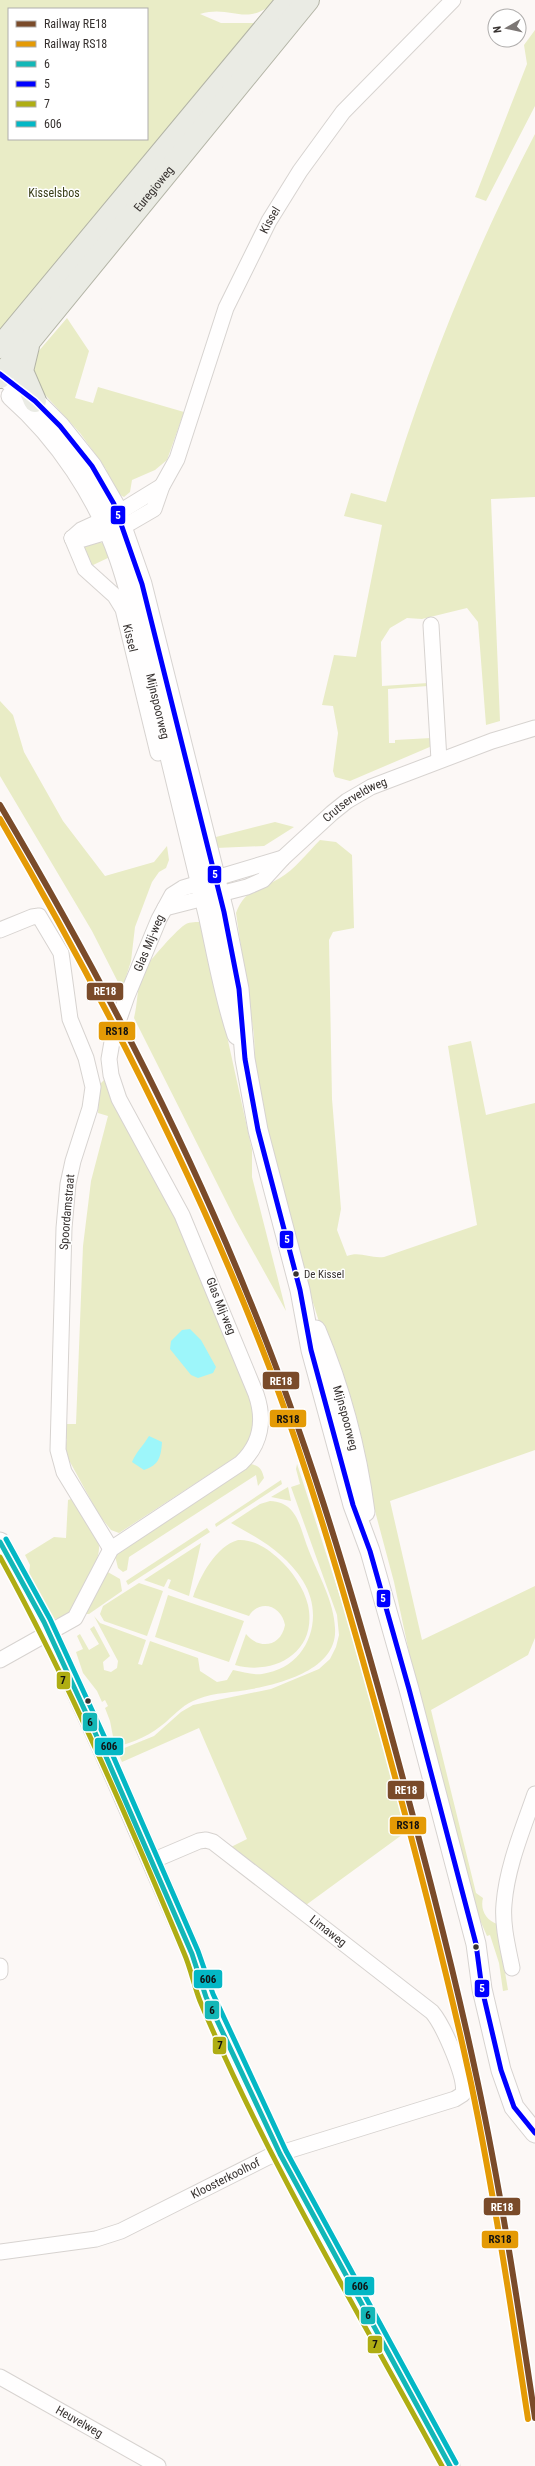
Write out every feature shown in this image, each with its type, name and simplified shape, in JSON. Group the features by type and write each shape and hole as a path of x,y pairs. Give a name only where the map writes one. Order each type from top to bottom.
{"main road":[{"name":"Euregioweg","path":"0,347 289,0"},
{"name":"Euregioweg","path":"0,375 308,0"},
{"path":"0,375 48,300 58,278"},
{"path":"29,341 22,371 35,401"}],"street":[{"name":"Kissel","path":"158,753 123,609 115,596 85,569 72,538 81,530 113,523 154,509 162,486 177,459 226,308 269,221 300,171 343,112 453,0"},
{"name":"Mijnspoorweg","path":"0,375 35,401 60,426 85,457 104,485 113,523"},
{"name":"Mijnspoorweg","path":"0,375 24,407 65,456 113,523 142,584 210,888 228,1009 245,1060 271,1187 300,1290 323,1346 348,1430 361,1481 370,1551 476,1944 482,1989 510,2084"},
{"path":"431,625 439,760"},
{"name":"Crutserveldweg","path":"210,888 283,858 347,801 371,787 492,740 535,728"},
{"name":"Glas Mij-weg","path":"0,1660 76,1618 111,1549 241,1463 253,1450 261,1424 256,1394 194,1240 182,1214 119,1099 110,1075 110,1051 114,1029 139,964 165,908 175,892 210,888"},
{"name":"Spoordamstraat","path":"0,930 32,916 39,916 44,921 61,953 70,1019 91,1077 91,1104 68,1184 64,1236 58,1450 64,1472 111,1549"},
{"path":"0,1542 49,1633 152,1861 192,1954 206,1996 280,2154 450,2466"},
{"path":"512,1968 506,1935 504,1905 509,1874 535,1794"},
{"name":"Limaweg","path":"152,1861 199,1841 206,1840 213,1842 432,2012 448,2040 463,2084"},
{"path":"0,1966 0,1972"},
{"name":"Kloosterkoolhof","path":"0,2252 96,2239 121,2231 268,2157 455,2099 463,2094 463,2084"},
{"path":"510,2084 535,2127"},
{"path":"510,2084 514,2107 535,2134"},
{"name":"Heuvelweg","path":"0,2377 158,2466"}],"green space":[{"name":"Kisselsbos","path":"0,0 277,0 266,9 247,15 221,12 200,14 221,23 262,23 0,342"},
{"path":"535,30 535,106 486,201 475,197 527,64 524,48 527,48 527,41"},
{"path":"535,134 535,497 491,499 500,721 486,725 478,622 467,608 422,619 407,618 390,628 381,642 382,686 428,683 428,686 388,689 389,743 395,743 395,740 431,738 432,746 350,781 335,777 333,771 338,733 333,706 322,705 334,655 356,657 382,525 344,516 351,493 386,502 417,407 452,314 491,223"},
{"path":"67,318 89,351 75,398 93,403 98,387 184,412 167,460 155,470 132,480 130,492 124,497 120,495 111,482 106,469 80,433 36,385 31,360"},
{"path":"97,541 105,544 112,556 91,566 84,550 84,546"},
{"path":"0,701 13,715 24,752 63,821 105,876 154,862 167,846 169,860 166,868 159,872 152,882 135,927 131,961 122,990 92,931 0,776"},
{"path":"275,822 294,827 264,846 216,848 212,838"},
{"path":"320,840 336,842 352,855 354,928 333,932 329,940 332,1099 341,1209 337,1230 347,1256 356,1254 384,1257 477,1225 448,1046 471,1041 486,1115 535,1103 535,1450 390,1501 422,1640 535,1586 535,1638 528,1655 431,1710 476,1893 483,1898 482,1907 487,1917 497,1924 508,1990 503,1991 499,1963 490,1935 487,1936 476,1911 415,1680 394,1582 356,1440 290,1229 256,1085 254,1035 236,913 244,899 249,894 285,875 296,866"},
{"path":"202,922 252,1150 252,1177 286,1311 235,1219 134,1018 140,980 147,966 164,945 182,927 189,923"},
{"path":"106,1078 177,1216 255,1406 254,1432 245,1451 119,1533 111,1530 99,1515 64,1451 67,1439 64,1438 64,1424 76,1424 83,1246 91,1181 108,1116 98,1113 100,1084"},
{"path":"251,1464 259,1467 264,1478 258,1486 256,1475 129,1557 127,1570 123,1572 118,1568 115,1556 119,1551"},
{"path":"297,1464 361,1661 410,1829 306,1905 231,1847 247,1839 199,1728 122,1762 117,1751 154,1736 181,1712 193,1705 271,1689 319,1669 330,1659 336,1647 339,1635 337,1615 291,1487 300,1484 296,1469"},
{"path":"281,1480 282,1484 216,1527 215,1524"},
{"path":"288,1487 291,1501 271,1497"},
{"path":"71,1499 92,1528 96,1535 99,1547 96,1562 70,1613 66,1617 54,1619 29,1574 30,1565 25,1555 54,1537 66,1538 68,1500"},
{"path":"270,1501 287,1506 297,1518 329,1599 335,1628 334,1642 328,1654 318,1664 306,1672 278,1683 211,1695 193,1701 149,1734 129,1743 115,1747 110,1721 105,1708 108,1706 105,1700 102,1702 97,1691 83,1673 76,1652 83,1649 77,1636 80,1634 89,1650 99,1644 90,1629 94,1626 110,1656 103,1662 104,1670 111,1672 117,1668 118,1661 94,1616 100,1623 146,1640 138,1664 142,1665 150,1641 198,1658 200,1671 217,1682 227,1680 233,1670 262,1674 278,1670 291,1662 301,1652 308,1639 312,1625 313,1610 310,1595 303,1581 296,1571 280,1555 262,1541 231,1523 260,1504"},
{"path":"207,1528 210,1532 128,1585 126,1581"},
{"path":"238,1540 255,1543 275,1555 293,1574 308,1605 309,1622 306,1636 300,1648 290,1657 265,1667 250,1668 235,1665 246,1634 251,1639 263,1644 269,1644 279,1638 285,1625 280,1613 275,1609 264,1606 254,1610 249,1616 193,1597 200,1580 216,1555 230,1543"},
{"path":"201,1543 189,1596 168,1588 171,1580 168,1579 164,1587 144,1580"},
{"path":"106,1571 120,1579 122,1591 89,1614 84,1614"},
{"path":"139,1583 163,1591 147,1636 104,1621 100,1614 103,1606"},
{"path":"168,1595 244,1621 229,1662 155,1637"}],"water":[{"path":"190,1329 201,1340 216,1367 213,1373 198,1378 191,1375 170,1349 171,1341 182,1330"},
{"path":"149,1436 162,1442 161,1452 156,1463 144,1470 132,1462"}],"rail line":[{"name":"RE18","path":"0,805 68,924 164,1107 193,1169 248,1296 288,1398 306,1450 339,1554 385,1712 422,1849 456,1987 494,2163 516,2291 535,2418"},
{"name":"RS18","path":"0,819 111,1020 180,1158 212,1227 242,1298 270,1369 314,1496 377,1711 415,1850 450,1989 471,2083 495,2209 528,2419"}],"transit line":[{"name":"5","path":"0,374 35,401 60,426 92,466 114,504 142,584 224,912 239,989 245,1059 258,1130 300,1290 311,1350 353,1505 370,1551 409,1689 476,1944 482,1989 501,2070 514,2107 535,2133"},
{"name":"606","path":"6,1539 50,1619 110,1749 198,1951 213,1994 286,2151 456,2463"},
{"name":"6","path":"0,1542 44,1622 104,1752 192,1954 206,1997 280,2154 450,2466"},
{"name":"7","path":"0,1557 26,1605 97,1752 189,1965 200,2001 255,2120 315,2236 442,2466"}],"place":[{"name":"De Kissel","path":"296,1274"}]}
